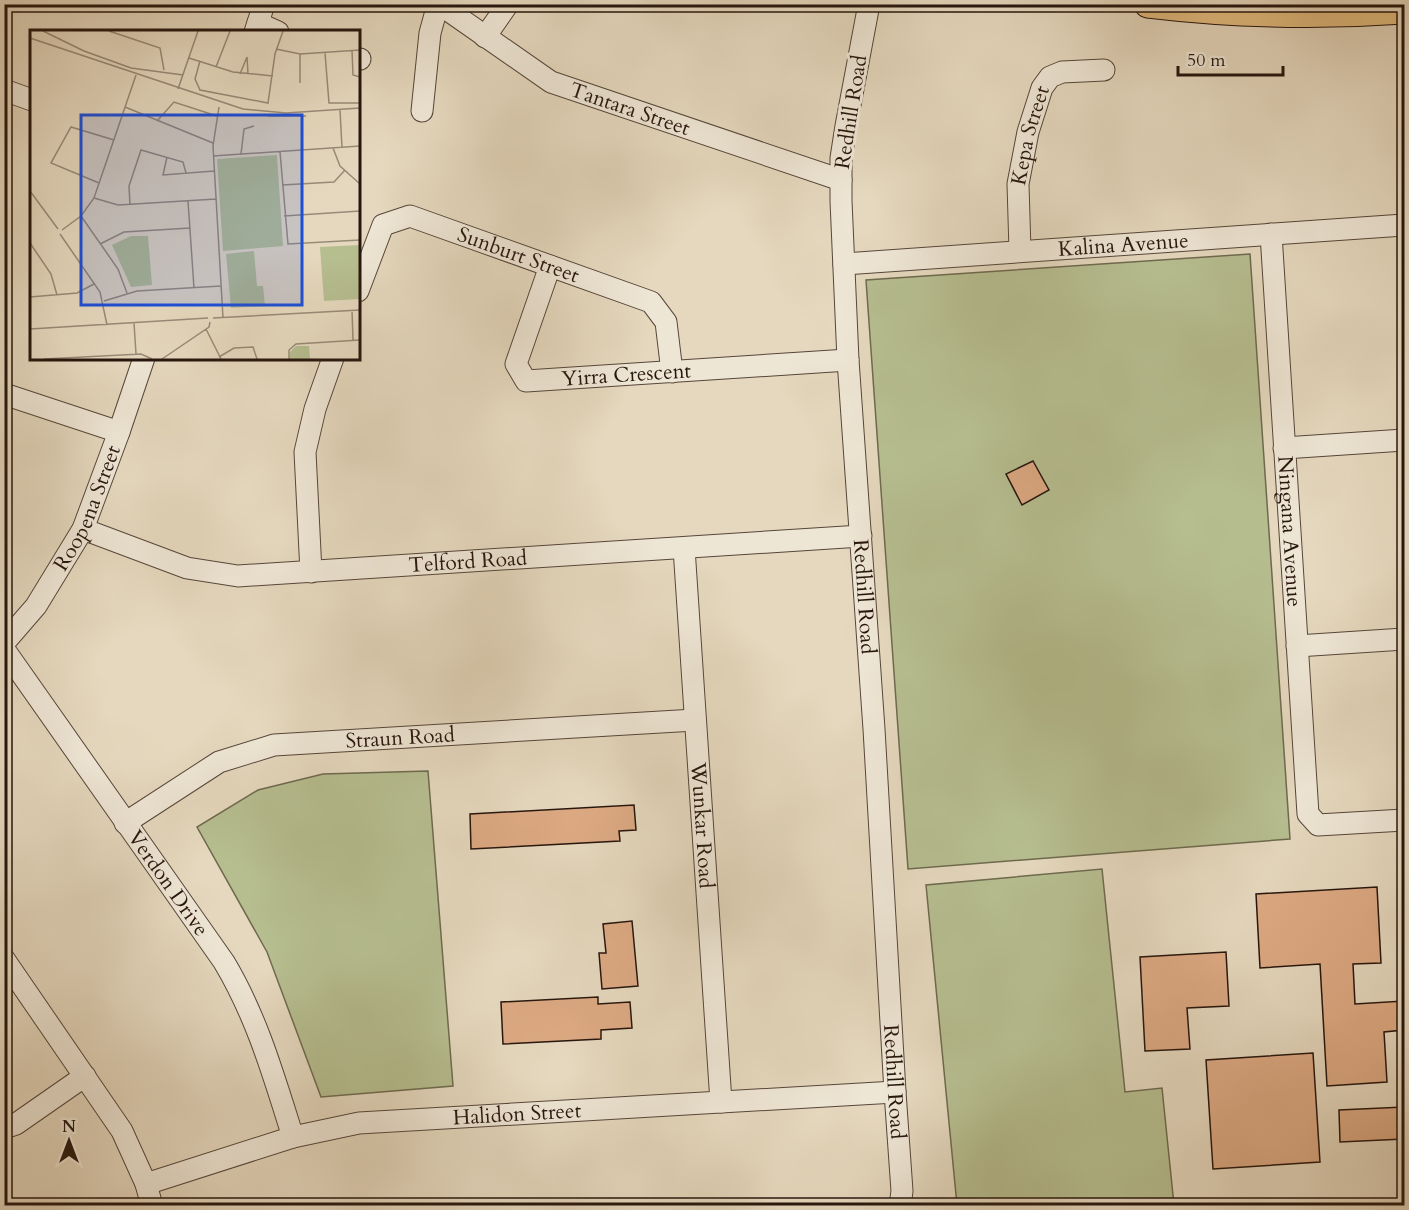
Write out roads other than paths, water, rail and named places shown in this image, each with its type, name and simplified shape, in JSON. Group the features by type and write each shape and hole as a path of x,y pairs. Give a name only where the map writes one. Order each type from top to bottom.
{"main road":[{"path":"1148,4 1255,12 1349,13 1404,10"}],"street":[{"name":"Tantara Street","path":"438,4 551,82 841,180"},
{"path":"422,111 430,33 438,4"},
{"path":"485,37 508,4"},
{"name":"Redhill Road","path":"864,6 841,158 841,180 848,360 874,729 903,1201"},
{"path":"259,20 275,30"},
{"name":"Kepa Street","path":"1020,251 1018,184 1028,132 1042,88 1050,77 1062,72 1104,70"},
{"path":"4,90 30,99"},
{"name":"Sunburt Street","path":"360,286 383,225 410,216 651,302 666,322 672,372"},
{"name":"Kalina Avenue","path":"844,264 1404,225"},
{"name":"Ningana Avenue","path":"1271,234 1308,814 1318,825 1404,820"},
{"name":"Yirra Crescent","path":"550,266 516,364 526,381 848,360"},
{"name":"Roopena Street","path":"4,643 36,606 83,529 143,360"},
{"path":"311,572 305,452 315,409 332,360"},
{"path":"4,394 119,432"},
{"path":"1284,448 1404,440"},
{"name":"Telford Road","path":"83,529 187,568 238,576 861,536"},
{"name":"Wunkar Road","path":"684,548 721,1102"},
{"path":"1297,646 1404,639"},
{"name":"Verdon Drive","path":"4,649 224,962 262,1039 294,1137"},
{"name":"Straun Road","path":"125,823 219,762 274,745 695,720"},
{"path":"4,959 122,1131 147,1184 152,1206"},
{"path":"4,1128 16,1124 85,1076"},
{"name":"Halidon Street","path":"147,1184 294,1137 359,1123 895,1092"}]}
